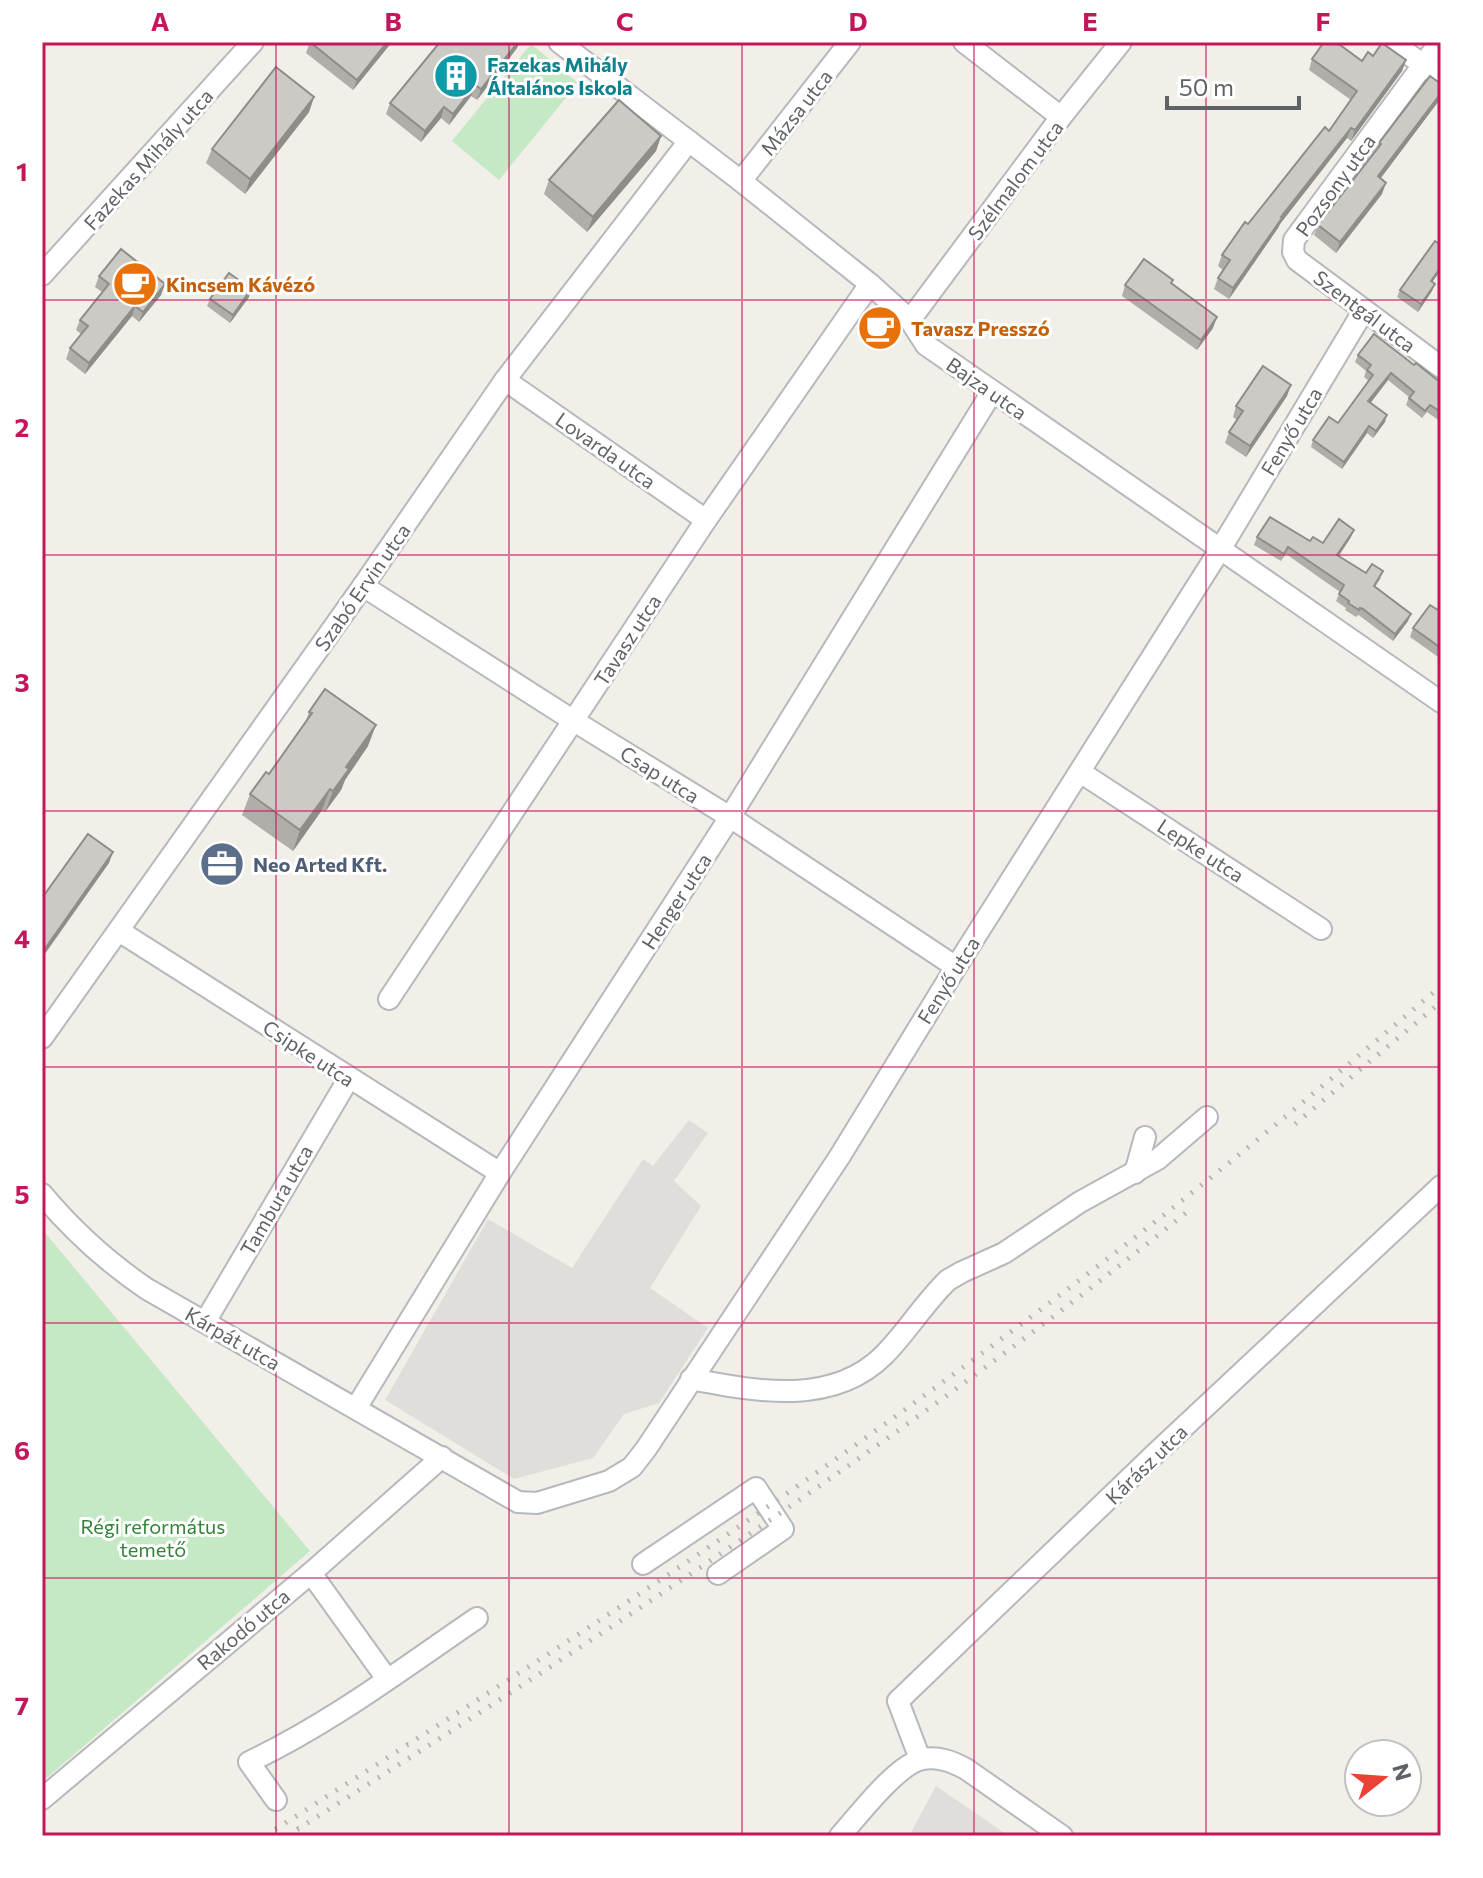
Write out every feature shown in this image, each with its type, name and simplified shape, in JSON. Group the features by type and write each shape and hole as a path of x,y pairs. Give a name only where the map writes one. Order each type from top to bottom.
{"street":[{"name":"Fazekas Mihály utca","path":"42,275 253,42"},
{"name":"Mázsa utca","path":"741,181 850,42"},
{"path":"964,42 1061,117"},
{"name":"Szélmalom utca","path":"910,320 1061,117 1121,42"},
{"path":"1391,42 1433,71"},
{"name":"Pozsony utca","path":"1293,252 1294,240 1433,71 1440,42"},
{"name":"Bajza utca","path":"563,43 870,284 910,320 926,345 1441,702"},
{"name":"Szabó Ervin utca","path":"42,1038 363,586 505,380 689,141"},
{"name":"Szentgál utca","path":"1293,252 1297,260 1441,367"},
{"name":"Tavasz utca","path":"389,999 706,520 870,284"},
{"name":"Fenyő utca","path":"442,1457 518,1502 526,1503 537,1503 609,1481 632,1467 840,1156 1221,548 1364,310"},
{"name":"Lovarda utca","path":"505,380 706,520"},
{"name":"Henger utca","path":"356,1408 500,1173 730,817 992,392"},
{"name":"Csap utca","path":"363,586 730,817 956,967"},
{"name":"Lepke utca","path":"1080,772 1321,929"},
{"name":"Csipke utca","path":"119,931 500,1173"},
{"name":"Tambura utca","path":"205,1322 349,1078"},
{"path":"691,1379 746,1389 798,1391 842,1383 883,1356 948,1280 1004,1253 1080,1202 1158,1159 1207,1117"},
{"path":"1135,1173 1145,1137"},
{"name":"Kárász utca","path":"920,1759 898,1701 1441,1186"},
{"name":"Kárpát utca","path":"42,1194 63,1219 122,1272 147,1289 442,1457"},
{"name":"Rakodó utca","path":"42,1799 311,1573 442,1457"},
{"path":"643,1564 756,1488 783,1529 718,1574"},
{"path":"311,1573 387,1679"},
{"path":"276,1800 249,1762 321,1725 477,1618"},
{"path":"840,1836 894,1777 920,1759 953,1762 966,1769 1062,1836"}],"shaded area":[{"path":"689,1120 708,1133 674,1181 701,1206 650,1288 708,1328 659,1403 624,1414 593,1458 514,1479 385,1400 488,1219 572,1268 643,1159 653,1166"},
{"path":"936,1786 1009,1836 909,1836"}],"green space":[{"path":"531,44 578,83 499,180 452,141"},
{"name":"Régi református temető","path":"42,1229 310,1551 42,1782"}],"building":[{"path":"310,42 387,42 357,80"},
{"name":"Fazekas Mihály Általános Iskola","path":"440,42 518,42 481,89 475,85 453,114 444,107 425,131 390,103"},
{"path":"1324,42 1336,42 1362,61 1368,52 1373,56 1382,43 1406,60 1355,130 1351,128 1281,217 1233,288 1218,278 1230,260 1222,255 1245,222 1248,224 1325,127 1329,131 1357,91 1312,59"},
{"path":"276,67 314,97 250,179 212,149"},
{"path":"1430,76 1441,84 1441,93 1378,176 1386,183 1340,242 1318,225"},
{"path":"619,100 661,136 593,217 549,180"},
{"path":"1435,241 1441,245 1441,267 1431,281 1435,284 1421,304 1400,290"},
{"path":"121,249 165,284 143,312 135,306 89,363 70,348 88,326 80,320 109,284 99,276"},
{"path":"1144,259 1217,317 1201,340 1125,285"},
{"path":"229,273 251,289 233,315 210,299"},
{"path":"1374,334 1441,383 1441,412 1430,405 1425,411 1409,398 1414,392 1391,373 1368,401 1387,415 1376,431 1369,426 1344,462 1313,440 1329,417 1338,423 1373,375 1367,370 1371,365 1358,355"},
{"path":"1263,366 1291,385 1250,446 1229,432 1243,411 1236,406"},
{"path":"1270,517 1310,541 1313,537 1323,543 1339,519 1354,530 1337,555 1366,573 1372,564 1383,571 1374,586 1411,614 1395,634 1363,609 1359,610 1348,603 1339,594 1344,585 1288,547 1284,554 1257,537"},
{"path":"1430,605 1441,612 1441,648 1413,628"},
{"path":"325,689 376,725 346,767 349,769 300,830 250,794 266,772 269,774"},
{"path":"88,834 113,852 42,953 42,898"}],"railway":[{"path":"265,1836 665,1577 888,1422 1160,1218 1441,986"},
{"path":"1295,1124 1441,1002"},
{"path":"287,1836 746,1537 969,1379 1187,1212"}],"place":[{"name":"Fazekas Mihály Általános Iskola","path":"456,76"},
{"name":"Kincsem Kávézó","path":"135,284"},
{"name":"Tavasz Presszó","path":"880,328"},
{"name":"Neo Arted Kft.","path":"222,864"}]}
